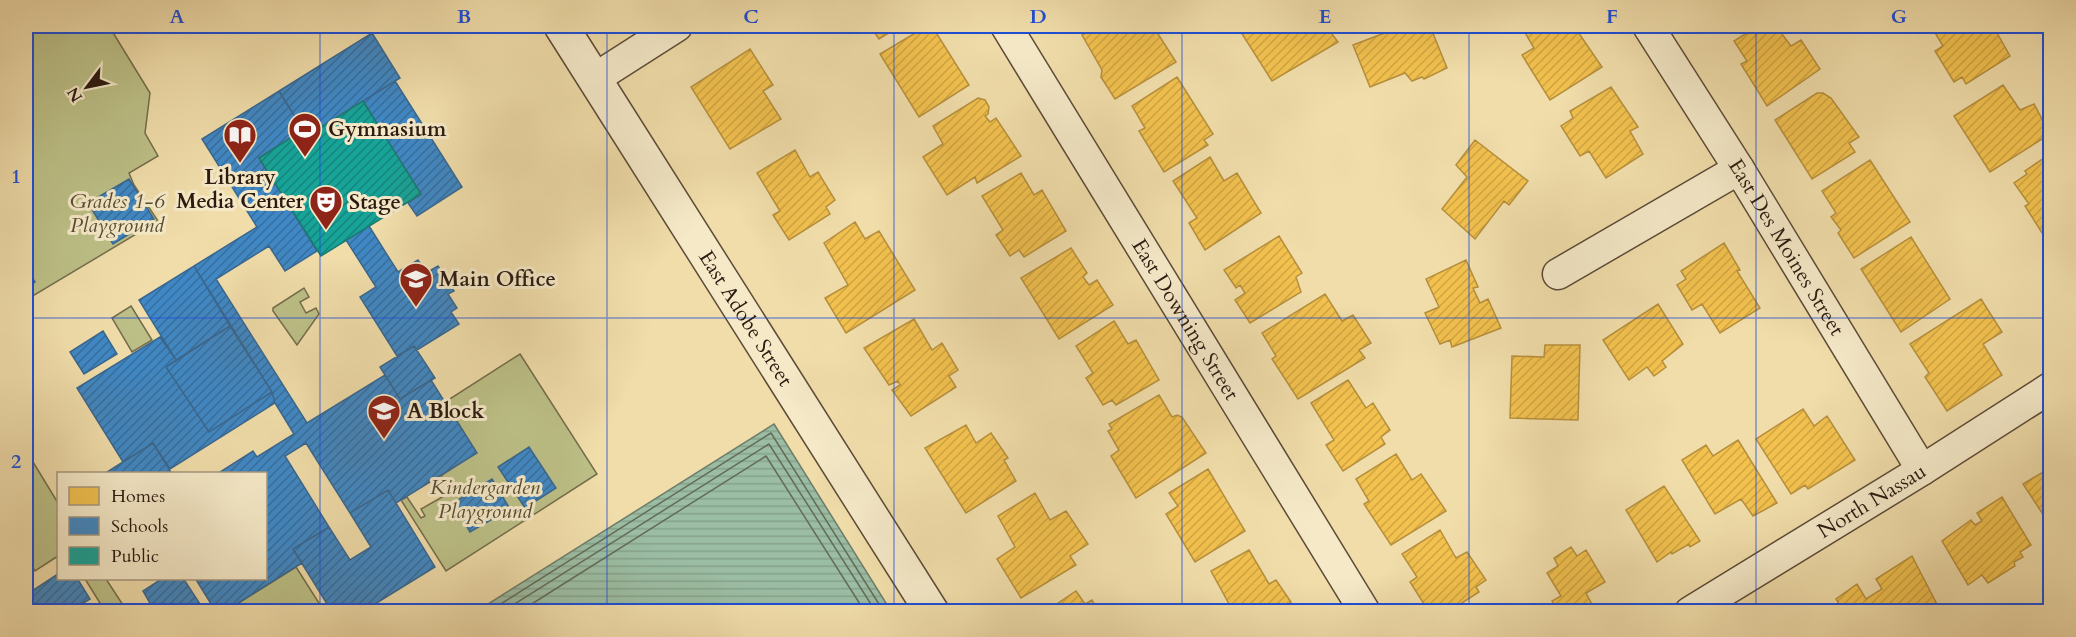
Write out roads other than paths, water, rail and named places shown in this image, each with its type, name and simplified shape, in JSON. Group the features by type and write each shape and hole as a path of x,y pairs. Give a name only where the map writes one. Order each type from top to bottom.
{"street":[{"name":"East Adobe Street","path":"561,26 932,612"},
{"path":"594,79 677,26"},
{"name":"East Downing Street","path":"1006,26 1365,612"},
{"name":"East Des Moines Street","path":"1648,26 1739,169 1922,470"},
{"path":"1558,274 1739,169"},
{"name":"North Nassau","path":"1690,612 1922,470 2050,388"}],"water":[{"path":"774,424 891,611 477,611"}],"place":[{"name":"Gymnasium","path":"305,158"},
{"name":"Library Media Center","path":"240,164"},
{"name":"Stage","path":"326,231"},
{"name":"Main Office","path":"416,308"},
{"name":"A Block","path":"384,440"}],"park label":[{"name":"Grades 1-6 Playground","path":"117,213"},
{"name":"Kindergarden Playground","path":"485,499"}]}
